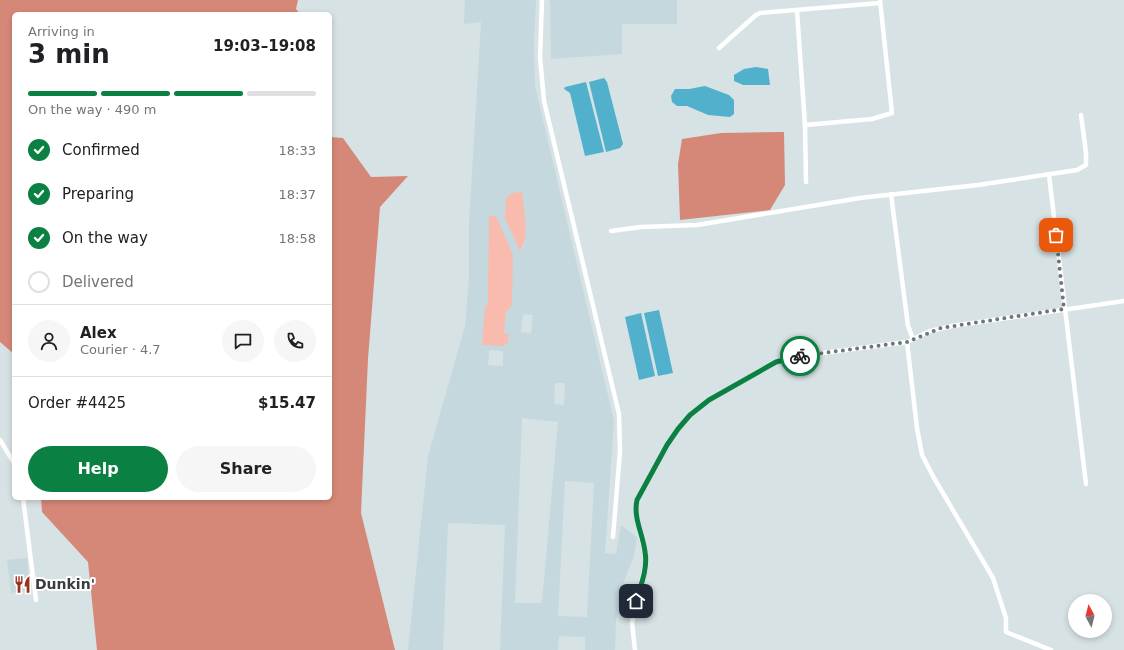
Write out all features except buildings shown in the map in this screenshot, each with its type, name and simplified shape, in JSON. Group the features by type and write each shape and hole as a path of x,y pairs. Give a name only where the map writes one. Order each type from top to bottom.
{"street":[{"path":"542,0 540,57 544,101 619,414 620,447 613,537"},
{"path":"719,48 756,15 765,12 797,11 880,2 892,113 872,119 805,125"},
{"path":"797,11 805,125 806,182"},
{"path":"611,231 642,227 697,225 891,194 976,185 1077,170 1086,165 1081,115"},
{"path":"1049,175 1086,484"},
{"path":"891,194 908,326 913,339"},
{"path":"635,650 632,623 646,562 636,517 635,509 637,500 667,445 686,420 709,400 784,358 907,342 941,328 1124,301"},
{"path":"907,342 917,428 922,455 940,489 993,578 1006,618 1006,632 1051,650"},
{"path":"0,440 12,460"},
{"path":"23,500 36,600"}],"shaded area":[{"path":"0,0 298,0 296,9 298,12 12,12 12,352 0,342"},
{"path":"465,0 536,0 534,41 535,86 614,421 605,553 616,554 621,525 637,537 634,556 622,586 616,620 615,650 585,650 585,637 559,636 558,650 500,650 505,525 448,523 443,650 408,650 428,456 465,326 469,279 469,223 481,22 464,24","holes":["525,211 524,245 520,251 504,213","488,303 506,312 504,334 509,334 508,342 485,308","523,314 533,315 531,333 521,332","489,350 503,351 503,366 488,365","555,383 565,383 564,405 554,404","522,418 558,422 542,603 515,603","565,481 594,483 587,617 558,616"]},
{"path":"550,0 677,0 677,24 622,24 622,54 551,59"},
{"path":"784,132 785,185 770,210 680,220 678,164 682,139 721,133"},
{"path":"332,137 343,138 371,177 408,176 380,207 368,359 361,513 395,650 97,650 88,562 42,512 41,500 332,500"},
{"path":"522,192 526,230 523,245 520,251 505,218 506,198 512,193"},
{"path":"489,216 496,216 513,255 512,305 506,312 504,333 509,334 508,342 504,346 482,345 485,308 488,303"},
{"path":"27,558 30,590 11,593 7,560"}],"water":[{"path":"756,67 768,69 770,85 743,85 734,81 734,75 744,69"},
{"path":"604,78 607,82 623,144 620,148 606,152 589,82"},
{"path":"586,82 604,152 585,156 570,93 564,89 565,87"},
{"path":"705,86 729,95 734,100 734,114 730,117 708,115 687,106 677,106 672,102 671,96 675,89 689,89"},
{"path":"659,310 673,373 658,376 644,313"},
{"path":"641,313 655,376 639,380 625,317"}],"way so far":[{"path":"800,356 907,342 930,331 941,328 1064,309 1056,235"}],"place":[{"name":"Dunkin'","path":"22,584"}],"route":[{"path":"636,601 646,562 636,517 635,509 637,500 657,462 678,429 690,415 709,400 784,358 800,356"}]}
